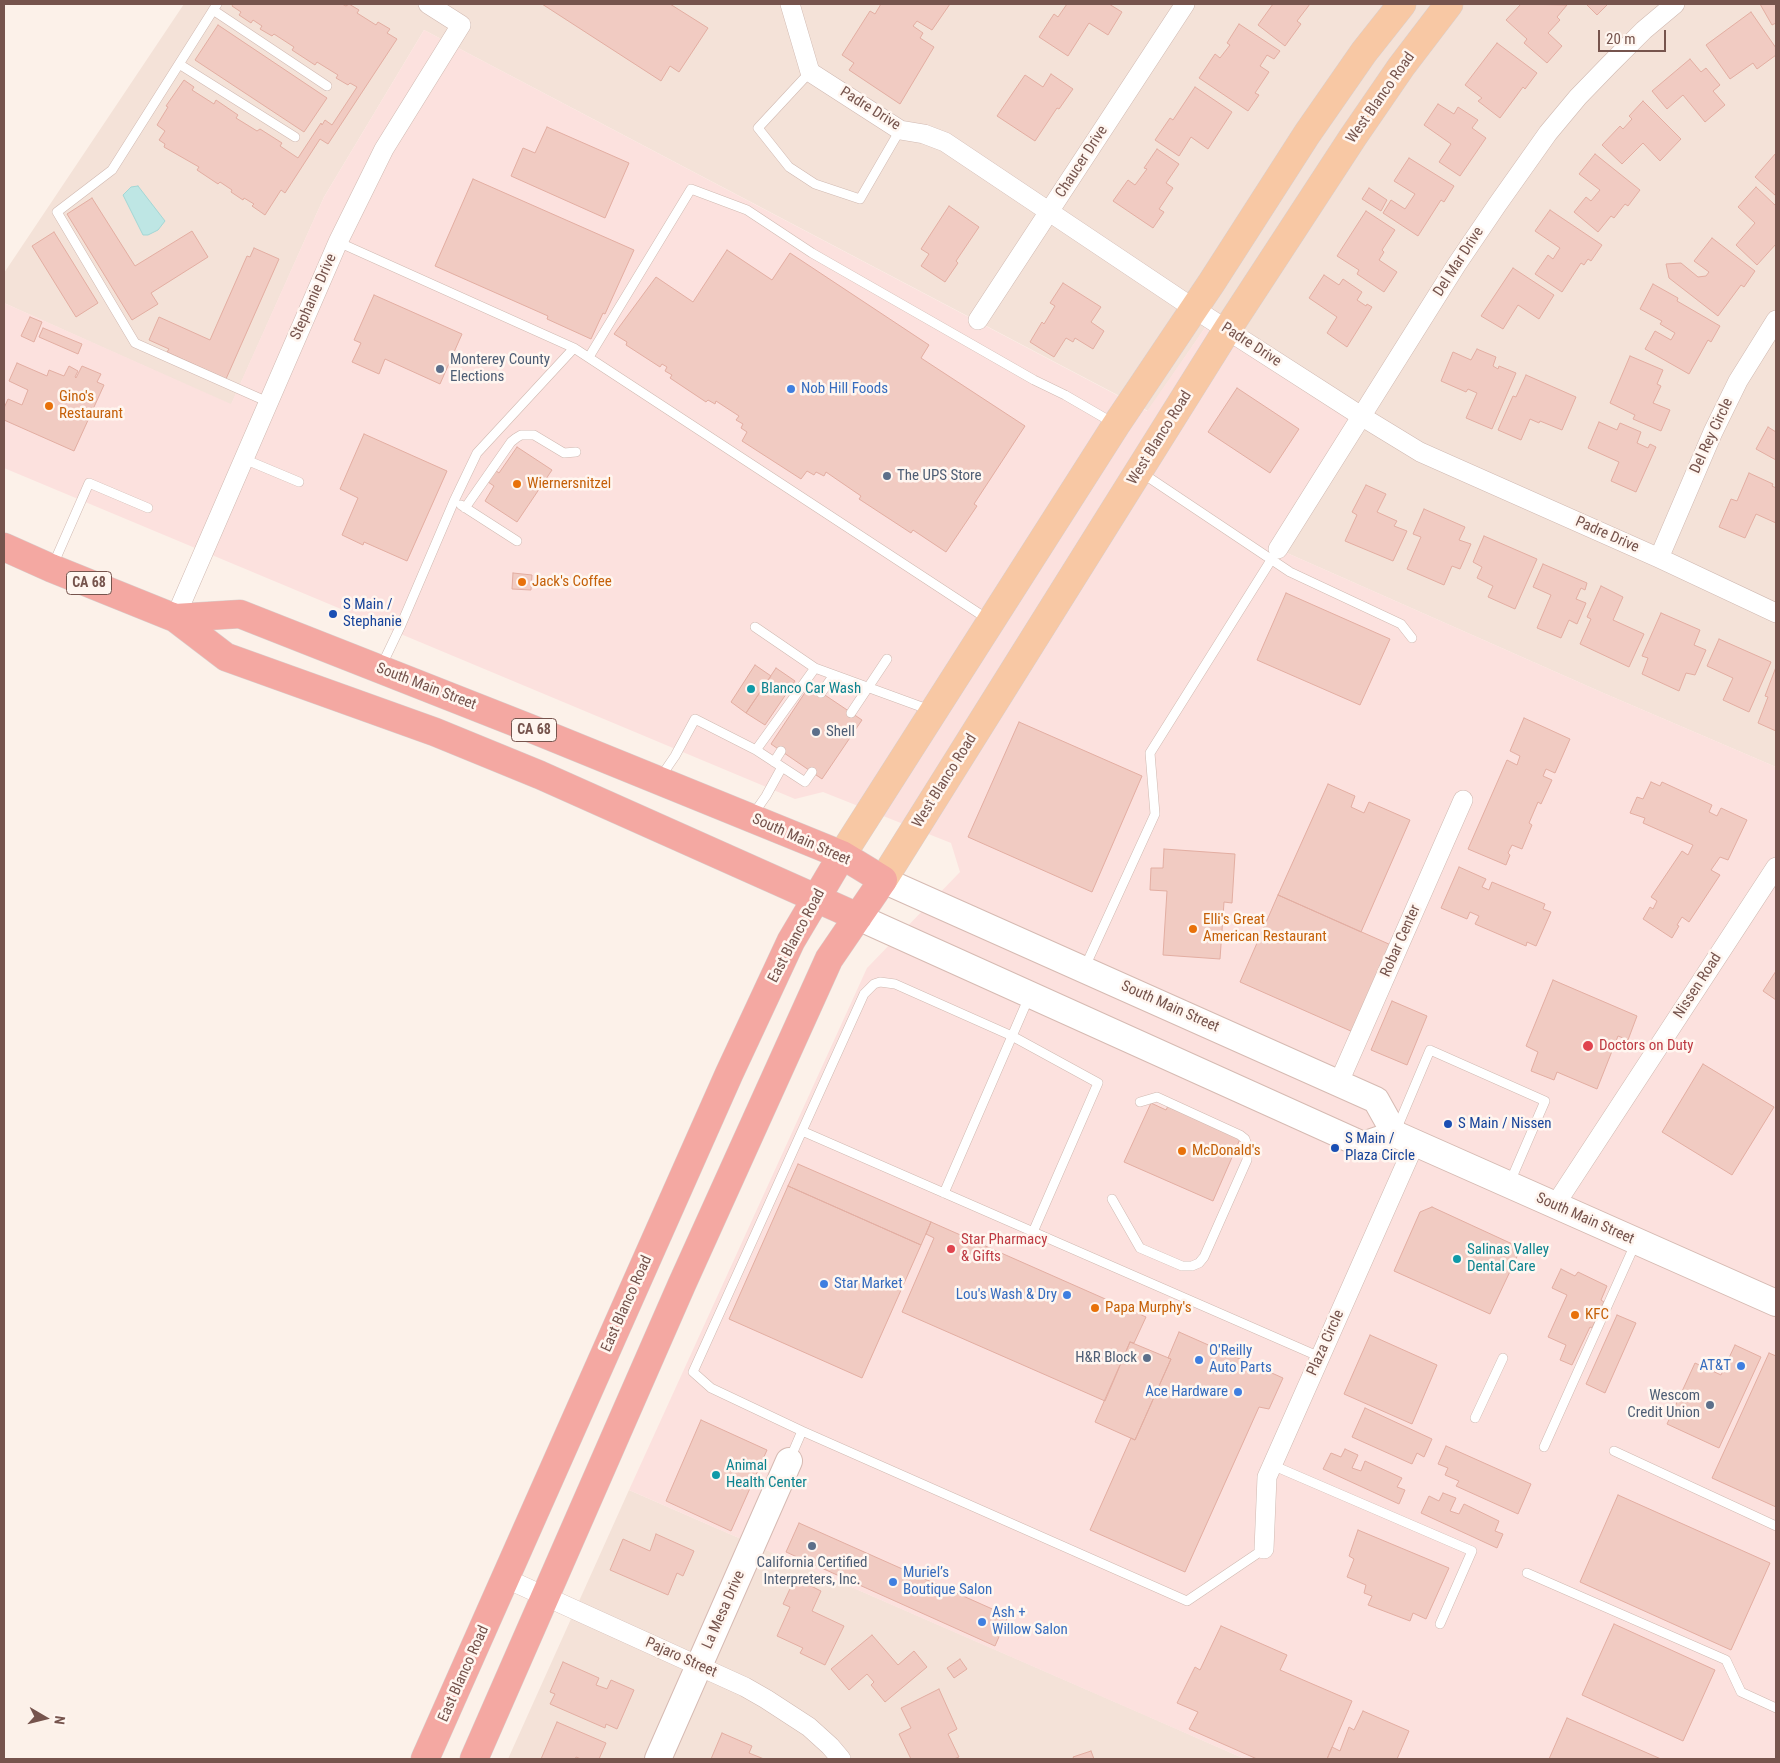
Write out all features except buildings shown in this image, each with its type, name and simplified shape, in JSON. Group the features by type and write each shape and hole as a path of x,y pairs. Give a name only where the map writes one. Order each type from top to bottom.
{"highway":[{"name":"South Main Street","path":"4,547 175,618 226,657 444,735 540,775 858,917"},
{"name":"South Main Street","path":"175,618 240,614 542,733 842,855 883,880"},
{"name":"East Blanco Road","path":"425,1759 507,1579 729,1074 789,944 842,855"},
{"path":"474,1759 682,1284 830,959 883,880"}],"main road":[{"path":"842,855 1116,425 1212,282 1307,134 1364,52 1402,4"},
{"name":"West Blanco Road","path":"883,880 1227,330 1353,137 1401,67 1449,4"},
{"name":"South Main Street","path":"883,880 1026,945 1339,1082 1376,1100 1405,1138 1776,1303"},
{"name":"South Main Street","path":"858,917 1032,992 1363,1145 1405,1138"},
{"name":"La Mesa Drive","path":"658,1759 789,1462"}],"street":[{"name":"Stephanie Drive","path":"175,618 338,242 384,149 461,25 428,4"},
{"path":"790,4 810,72"},
{"name":"Chaucer Drive","path":"978,320 1185,4"},
{"name":"Del Mar Drive","path":"1274,554 1457,264 1548,133 1578,97 1609,65 1644,30 1675,4"},
{"name":"Padre Drive","path":"810,72 900,130 924,134 945,142 1193,308 1420,452 1659,558 1776,613"},
{"name":"Del Rey Circle","path":"1659,558 1713,432 1738,381 1776,320"},
{"name":"Robar Center","path":"1339,1082 1463,800"},
{"name":"Nissen Road","path":"1555,1205 1776,867"},
{"name":"Plaza Circle","path":"1264,1549 1267,1477 1320,1357 1405,1138"},
{"name":"Pajaro Street","path":"507,1579 745,1687 786,1710 809,1727 841,1759"}],"lane":[{"path":"268,402 135,343 58,212 112,170 215,7 327,86"},
{"path":"179,64 296,137"},
{"path":"810,72 758,128 789,167 815,184 860,199 900,130"},
{"path":"589,357 691,189 747,210 812,253 1116,425"},
{"path":"338,242 574,348 990,621"},
{"path":"380,669 477,453 574,348"},
{"path":"465,508 510,442 521,435 534,435 564,453 576,452"},
{"path":"244,458 299,482"},
{"path":"1140,471 1274,554 1290,572 1401,624 1412,638"},
{"path":"51,568 89,482 148,508"},
{"path":"454,501 517,542"},
{"path":"1084,969 1155,814 1150,753 1274,554"},
{"path":"755,627 815,668 932,711"},
{"path":"851,713 886,659"},
{"path":"756,750 815,668"},
{"path":"821,693 834,675"},
{"path":"658,781 675,756 695,719 756,750 805,782 812,772"},
{"path":"751,818 766,796 781,751"},
{"path":"1033,1232 1098,1083 1012,1036 895,984 880,982 874,984 864,994 693,1372 711,1388 802,1431 1187,1601 1264,1549"},
{"path":"944,1192 1032,992"},
{"path":"1405,1138 1430,1050 1546,1101 1509,1185"},
{"path":"1112,1199 1140,1248 1182,1266 1192,1266 1204,1257 1247,1160 1247,1145 1245,1139 1240,1135 1157,1097 1140,1102"},
{"path":"802,1131 1320,1357"},
{"path":"1544,1447 1637,1241"},
{"path":"1475,1418 1502,1358"},
{"path":"789,1462 802,1431"},
{"path":"1614,1451 1776,1526"},
{"path":"1272,1465 1472,1551 1440,1624"},
{"path":"1527,1573 1726,1660 1740,1692 1776,1708"}],"shaded area":[{"path":"184,4 1776,4 1776,767 1278,549 1211,319 1148,411 424,30 324,197 231,405 4,303 4,273"},
{"path":"424,30 1147,411 1211,319 1361,416 1278,549 1776,767 1776,1759 1245,1759 629,1490 867,968 960,872 951,843 823,792 795,799 4,468 4,303 231,404 324,197"},
{"path":"629,1490 1145,1715 1245,1759 508,1759"}],"water":[{"path":"138,186 165,221 158,230 148,235 143,235 123,195 131,187"}],"place":[{"name":"Monterey County Elections","path":"440,369"},
{"name":"Nob Hill Foods","path":"791,389"},
{"name":"Gino's Restaurant","path":"49,406"},
{"name":"The UPS Store","path":"887,476"},
{"name":"Wiernersnitzel","path":"517,484"},
{"name":"Jack's Coffee","path":"522,582"},
{"name":"S Main / Stephanie","path":"333,614"},
{"name":"Blanco Car Wash","path":"751,689"},
{"name":"Shell","path":"816,732"},
{"name":"Elli's Great American Restaurant","path":"1193,929"},
{"name":"Doctors on Duty","path":"1588,1046"},
{"name":"S Main / Nissen","path":"1448,1124"},
{"name":"S Main / Plaza Circle","path":"1335,1148"},
{"name":"McDonald's","path":"1182,1151"},
{"name":"Star Pharmacy & Gifts","path":"951,1249"},
{"name":"Salinas Valley Dental Care","path":"1457,1259"},
{"name":"Star Market","path":"824,1284"},
{"name":"Lou's Wash & Dry","path":"1067,1295"},
{"name":"Papa Murphy's","path":"1095,1308"},
{"name":"KFC","path":"1575,1315"},
{"name":"H&R Block","path":"1147,1358"},
{"name":"O'Reilly Auto Parts","path":"1199,1360"},
{"name":"AT&T","path":"1741,1366"},
{"name":"Ace Hardware","path":"1238,1392"},
{"name":"Wescom Credit Union","path":"1710,1405"},
{"name":"Animal Health Center","path":"716,1475"},
{"name":"California Certified Interpreters, Inc.","path":"812,1546"},
{"name":"Muriel’s Boutique Salon","path":"893,1582"},
{"name":"Ash + Willow Salon","path":"982,1622"}]}
